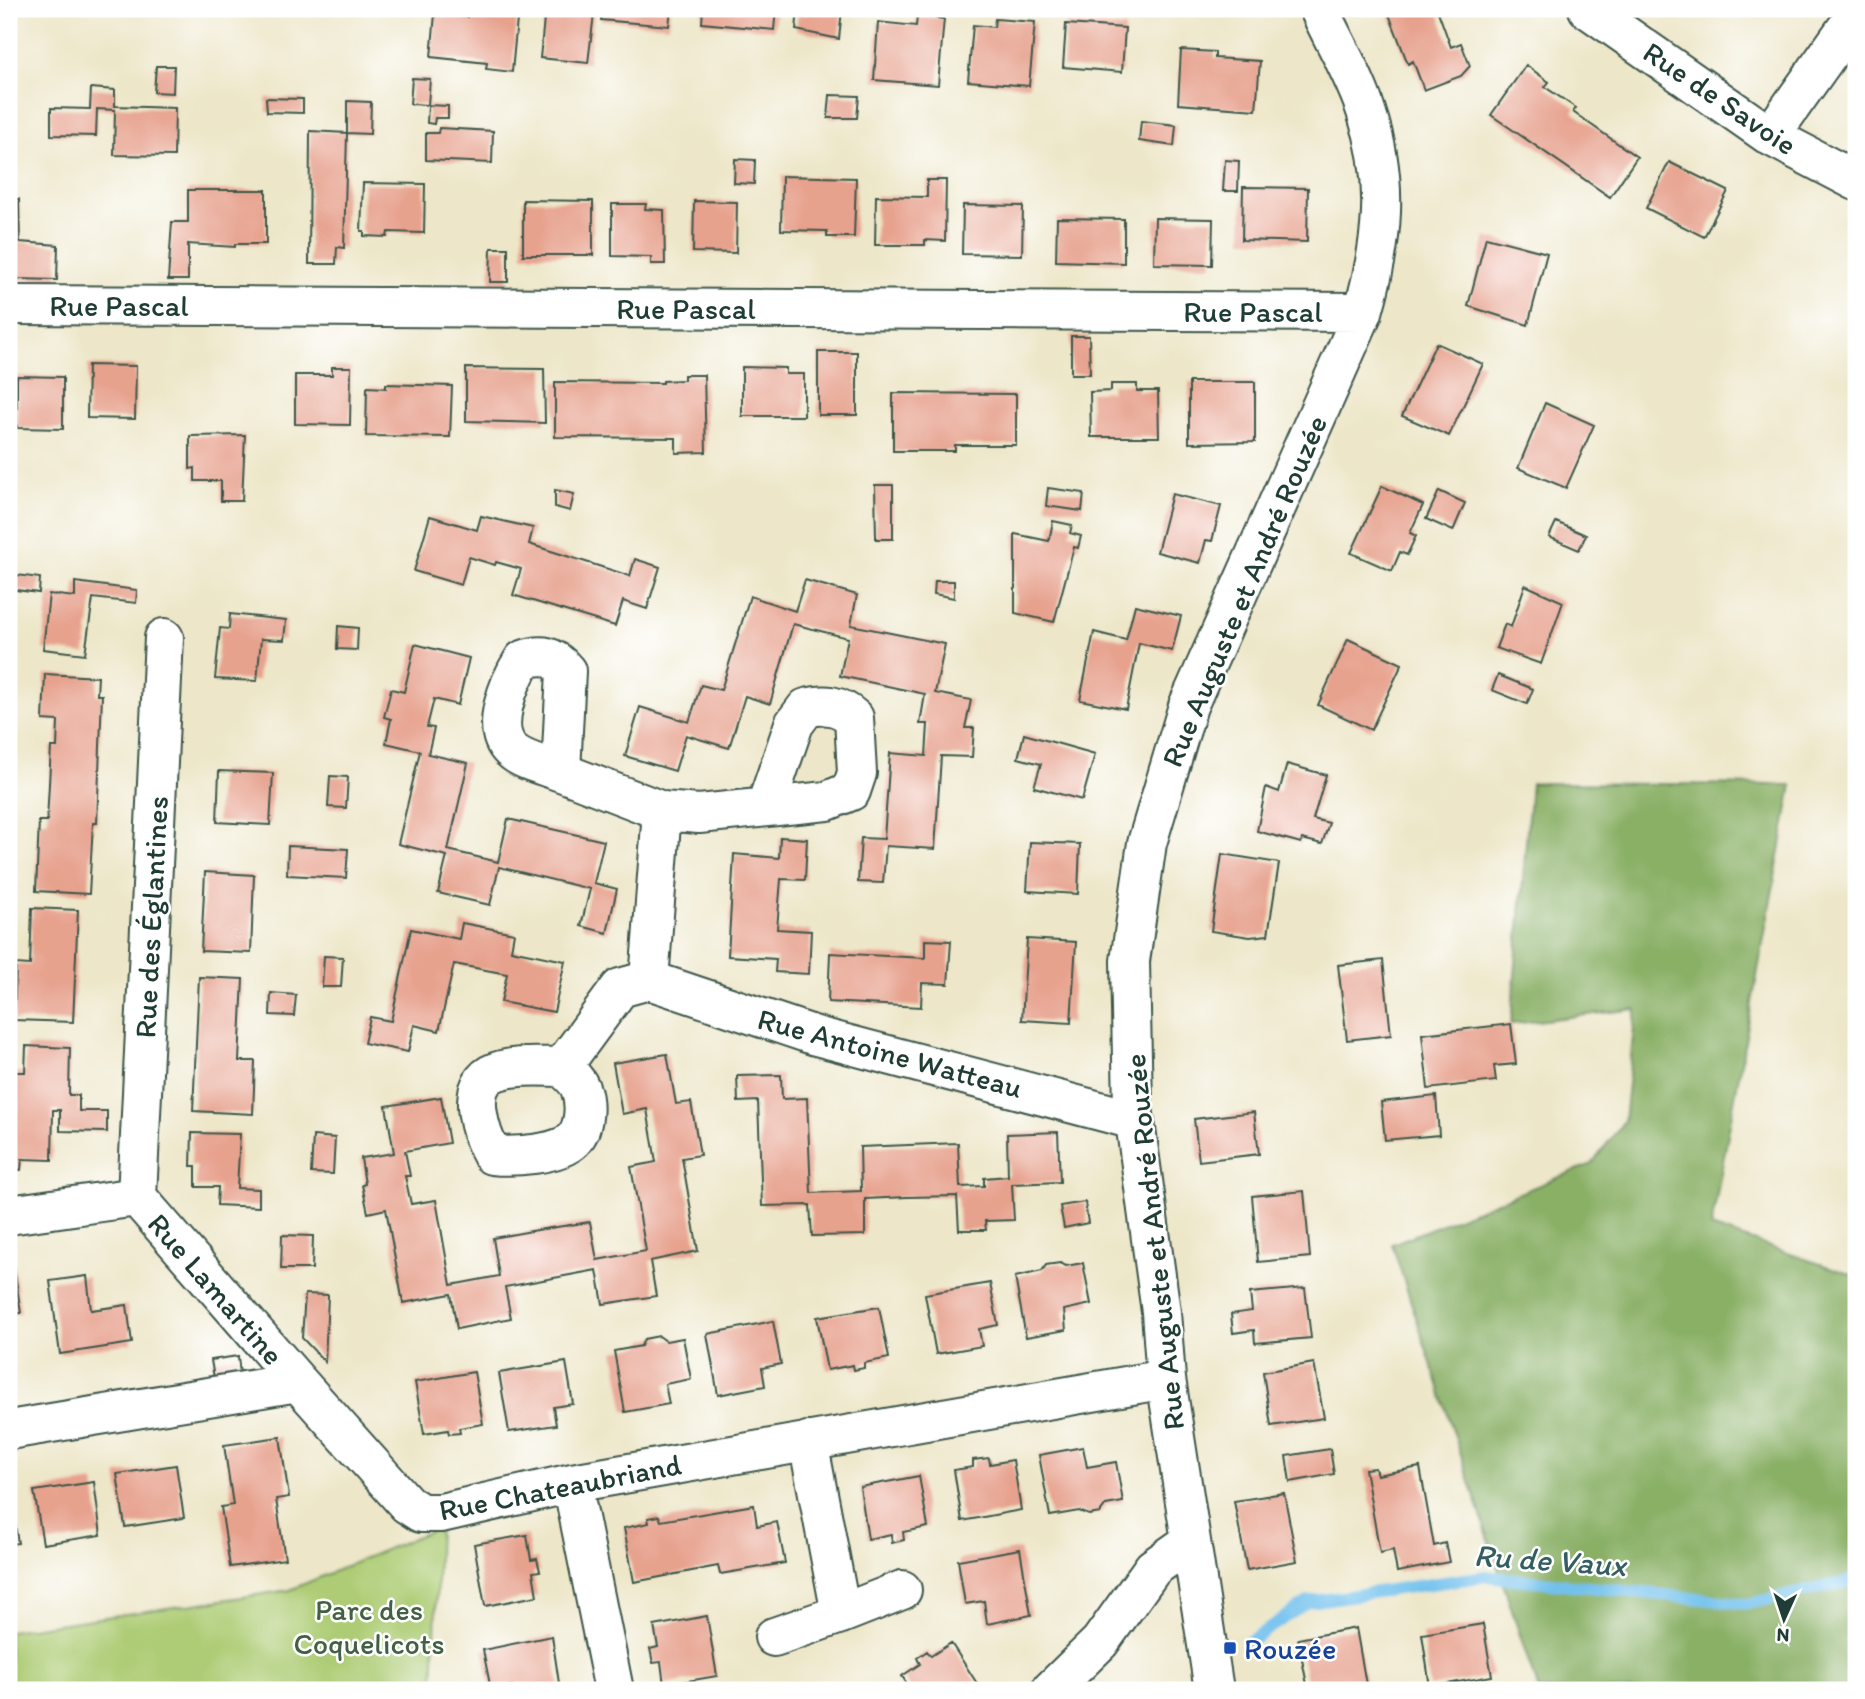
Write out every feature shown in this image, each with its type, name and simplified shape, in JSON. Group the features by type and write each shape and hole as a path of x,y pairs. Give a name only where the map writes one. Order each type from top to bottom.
{"street":[{"name":"Rue Auguste et André Rouzée","path":"1214,1690 1166,1380 1161,1312 1134,1119 1130,961 1147,843 1188,706 1363,312 1378,257 1380,168 1366,110 1319,9"},
{"name":"Rue de Savoie","path":"1588,9 1770,136 1856,181"},
{"path":"1770,136 1856,15"},
{"name":"Rue Pascal","path":"9,305 1363,312"},
{"name":"Rue des Églantines","path":"137,1197 164,638"},
{"path":"561,772 662,811 699,814 766,806"},
{"path":"562,1067 620,988 649,980 662,811"},
{"name":"Rue Antoine Watteau","path":"649,980 816,1036 1134,1119"},
{"name":"Rue Lamartine","path":"9,1214 137,1197 298,1382"},
{"name":"Rue Chateaubriand","path":"298,1382 407,1504 421,1513 441,1513 572,1483 1166,1380"},
{"path":"9,1430 298,1382"},
{"path":"808,1441 841,1614"},
{"path":"572,1483 614,1690"},
{"path":"1051,1690 1100,1642 1153,1568 1190,1542"},
{"path":"774,1637 902,1590"}],"green space":[{"path":"1531,783 1792,785 1711,1227 1856,1276 1856,1690 1538,1690 1392,1244 1592,1164 1624,1121 1636,1009 1511,1024"},
{"name":"Parc des Coquelicots","path":"439,1527 433,1690 9,1690 9,1631 290,1590"}],"building":[{"path":"492,9 518,9 512,72 486,69 487,63 431,57 435,14 467,17 467,12 492,15"},
{"path":"545,9 594,14 588,63 540,58"},
{"path":"603,9 671,9 669,26 601,20"},
{"path":"703,9 776,9 774,30 702,23"},
{"path":"798,9 842,9 839,39 796,30"},
{"path":"1387,9 1437,9 1451,47 1461,43 1470,66 1461,76 1424,90 1413,61 1408,64"},
{"path":"917,16 944,19 938,85 874,80 878,22 916,26"},
{"path":"995,19 1035,22 1029,86 968,81 973,25 994,27"},
{"path":"1066,24 1125,28 1122,72 1063,67"},
{"path":"1181,50 1215,52 1215,58 1260,61 1256,110 1178,104"},
{"path":"1526,65 1549,82 1545,87 1576,108 1573,112 1637,157 1610,197 1491,115"},
{"path":"156,66 174,66 173,93 154,92"},
{"path":"412,78 430,79 428,105 410,104"},
{"path":"91,88 115,90 115,106 175,108 174,156 114,155 115,110 97,109 96,136 51,135 51,108 90,109"},
{"path":"830,95 859,96 857,118 828,118"},
{"path":"266,98 303,99 303,113 267,112"},
{"path":"347,101 371,102 370,134 347,133"},
{"path":"428,105 448,106 448,118 435,118 434,124 427,123"},
{"path":"1141,121 1176,125 1174,146 1139,141"},
{"path":"439,128 493,131 492,163 426,160 426,133 438,133"},
{"path":"310,131 347,133 344,248 337,247 336,264 309,264"},
{"path":"735,159 755,160 754,184 734,183"},
{"path":"1225,160 1239,161 1238,191 1223,191"},
{"path":"1669,162 1728,191 1704,237 1646,208"},
{"path":"782,176 856,178 854,237 827,237 827,231 781,230"},
{"path":"927,180 946,180 945,241 925,240 925,245 875,245 876,196 927,197"},
{"path":"363,183 425,184 424,233 388,232 387,237 364,236 364,231 361,231"},
{"path":"1243,187 1308,188 1307,242 1242,240"},
{"path":"188,190 266,190 266,244 235,244 235,247 188,244 188,280 168,280 172,222 188,222"},
{"path":"9,199 19,199 20,242 58,245 57,280 17,279 17,247 9,247"},
{"path":"523,200 593,201 593,255 523,255"},
{"path":"694,201 737,202 736,253 693,252"},
{"path":"612,204 646,204 645,209 664,210 665,264 651,264 651,257 612,256"},
{"path":"963,205 1023,206 1022,255 962,254"},
{"path":"1057,218 1124,219 1124,263 1056,261"},
{"path":"1155,218 1213,219 1212,265 1154,264"},
{"path":"1486,237 1547,253 1528,325 1468,306"},
{"path":"491,248 508,248 508,282 490,282"},
{"path":"1071,336 1089,336 1090,374 1071,374"},
{"path":"1436,343 1483,364 1449,436 1402,416"},
{"path":"818,352 857,352 857,415 818,415"},
{"path":"88,365 136,366 135,419 87,418"},
{"path":"332,367 351,367 350,425 295,424 295,375 332,375"},
{"path":"742,367 786,368 786,374 804,374 804,416 742,416"},
{"path":"466,368 544,369 545,423 466,421"},
{"path":"684,375 704,375 706,452 676,453 676,438 555,437 555,382 663,383 684,380"},
{"path":"17,376 63,377 63,429 17,428"},
{"path":"1189,382 1255,382 1255,442 1189,443"},
{"path":"386,384 452,386 450,437 366,436 367,387 386,388"},
{"path":"1111,384 1137,384 1137,391 1158,391 1159,437 1091,437 1090,392 1111,391"},
{"path":"893,393 1016,394 1016,445 955,445 955,451 893,451"},
{"path":"1545,403 1594,425 1566,488 1518,468"},
{"path":"245,435 242,501 221,501 221,481 195,481 195,468 190,469 190,436"},
{"path":"875,485 893,485 893,539 876,539"},
{"path":"1382,486 1423,505 1410,533 1416,536 1407,555 1400,552 1392,571 1351,553"},
{"path":"1048,488 1084,493 1082,511 1046,506"},
{"path":"555,490 574,494 570,511 555,507"},
{"path":"1439,491 1465,503 1453,531 1426,519"},
{"path":"1172,494 1221,506 1212,541 1206,540 1200,563 1157,552"},
{"path":"430,516 477,530 481,516 533,528 529,544 630,576 635,559 660,567 647,609 623,601 615,626 513,595 521,569 469,557 461,585 414,571"},
{"path":"1053,521 1072,525 1070,533 1081,536 1078,548 1074,547 1054,622 1015,613 1015,534 1049,541"},
{"path":"1556,522 1586,535 1579,550 1549,537"},
{"path":"9,574 40,578 39,593 9,589"},
{"path":"805,580 857,595 851,625 945,644 935,693 971,700 965,728 974,728 972,757 941,756 935,849 886,846 883,883 858,882 861,838 884,839 890,753 926,756 928,724 920,724 925,694 840,676 848,638 793,624 770,704 745,696 729,748 686,735 675,771 625,756 640,707 689,722 701,685 721,690 750,596 795,611"},
{"path":"935,581 954,581 954,598 934,594"},
{"path":"75,582 137,590 136,603 93,598 85,654 43,649 49,594 75,597"},
{"path":"1525,585 1563,602 1541,664 1496,648 1505,624 1511,627"},
{"path":"1135,605 1181,616 1172,651 1139,643 1126,709 1080,700 1094,632 1126,640"},
{"path":"230,614 286,620 284,640 261,639 257,681 215,679 220,628 229,629"},
{"path":"338,626 358,628 357,650 337,649"},
{"path":"1348,639 1402,664 1371,730 1318,705"},
{"path":"415,644 469,658 458,705 434,699 427,727 434,728 428,754 468,763 448,850 498,862 508,819 604,841 594,883 617,889 607,933 581,926 590,889 499,867 490,905 438,893 447,856 398,844 420,751 386,743 391,719 384,717 391,689 404,692"},
{"path":"45,674 98,677 97,695 102,695 97,823 93,823 89,894 36,891 39,821 47,821 51,747 57,747 58,721 43,720"},
{"path":"1498,675 1533,689 1527,704 1492,690"},
{"path":"1024,734 1095,754 1082,800 1034,787 1041,764 1018,758"},
{"path":"1287,764 1326,775 1313,819 1329,823 1322,844 1302,839 1301,843 1257,831 1266,787 1279,792"},
{"path":"219,771 273,773 270,825 217,822"},
{"path":"330,776 348,777 346,808 328,807"},
{"path":"780,837 807,839 805,880 781,879 777,929 811,931 809,974 775,972 776,959 728,956 734,854 779,858"},
{"path":"1030,842 1080,844 1078,894 1027,891"},
{"path":"288,846 348,849 346,878 287,875"},
{"path":"1222,854 1279,863 1268,935 1250,937 1211,931"},
{"path":"205,872 254,875 251,953 201,951"},
{"path":"9,873 15,873 14,891 9,891"},
{"path":"32,908 78,910 73,1022 14,1020 16,964 30,965"},
{"path":"462,923 514,933 511,950 565,961 554,1012 501,1002 507,974 454,964 439,1031 414,1025 408,1052 364,1043 370,1017 391,1021 411,929 459,939"},
{"path":"1027,939 1076,942 1071,1023 1022,1020"},
{"path":"925,940 951,941 948,984 922,983 921,1007 828,1002 830,953 925,958"},
{"path":"324,956 343,957 341,987 322,987"},
{"path":"1383,960 1391,1035 1347,1040 1338,965"},
{"path":"199,977 243,979 239,1061 255,1061 253,1114 193,1111"},
{"path":"271,993 296,995 294,1016 270,1015"},
{"path":"1511,1024 1516,1064 1494,1066 1496,1081 1428,1089 1422,1034"},
{"path":"26,1046 70,1048 69,1095 79,1095 79,1111 107,1111 107,1132 60,1131 60,1110 53,1110 52,1160 22,1159 21,1170 9,1169 9,1072 25,1072"},
{"path":"667,1054 676,1104 691,1102 700,1155 682,1158 698,1251 650,1261 656,1296 603,1304 597,1270 505,1287 511,1318 457,1329 451,1294 403,1303 386,1209 368,1213 362,1185 365,1184 361,1158 394,1153 386,1106 441,1097 449,1143 405,1151 410,1176 405,1176 411,1204 436,1200 451,1285 499,1276 493,1238 537,1230 590,1222 597,1260 646,1251 631,1167 656,1162 647,1109 622,1114 613,1063"},
{"path":"781,1075 782,1099 807,1098 811,1193 861,1191 860,1147 958,1143 960,1187 984,1186 984,1178 1008,1176 1007,1134 1058,1132 1060,1182 1012,1184 1014,1220 985,1221 986,1230 959,1230 957,1196 907,1197 865,1199 865,1235 812,1236 810,1205 762,1206 758,1101 738,1102 737,1076"},
{"path":"1436,1096 1439,1135 1385,1140 1381,1102"},
{"path":"1254,1112 1259,1154 1199,1161 1194,1119"},
{"path":"192,1133 240,1134 237,1188 259,1189 259,1207 217,1205 218,1187 196,1187 196,1166 191,1166"},
{"path":"313,1136 335,1138 333,1174 311,1173"},
{"path":"1304,1191 1310,1257 1258,1262 1252,1196"},
{"path":"1085,1202 1088,1223 1064,1228 1060,1206"},
{"path":"282,1235 313,1236 312,1269 281,1269"},
{"path":"9,1261 13,1261 21,1313 9,1314"},
{"path":"1060,1263 1066,1266 1083,1263 1091,1304 1064,1310 1066,1330 1026,1337 1015,1277 1042,1271 1046,1265"},
{"path":"87,1276 91,1310 127,1305 132,1343 60,1354 50,1281"},
{"path":"990,1283 998,1325 979,1329 982,1346 936,1354 925,1294"},
{"path":"1305,1288 1311,1338 1255,1343 1254,1330 1233,1333 1231,1314 1252,1311 1250,1293"},
{"path":"305,1294 328,1295 325,1362 302,1338"},
{"path":"879,1307 889,1358 864,1363 864,1368 854,1370 853,1365 827,1370 817,1317"},
{"path":"773,1321 781,1364 762,1368 765,1386 718,1395 707,1334"},
{"path":"659,1336 666,1341 683,1338 691,1379 665,1384 669,1404 625,1412 614,1351 641,1346 644,1339"},
{"path":"238,1356 240,1375 214,1378 211,1360"},
{"path":"566,1362 573,1404 553,1407 556,1425 509,1432 499,1373"},
{"path":"1314,1363 1324,1418 1271,1426 1263,1372"},
{"path":"474,1372 483,1424 459,1428 460,1433 449,1434 448,1430 424,1434 415,1382"},
{"path":"280,1437 289,1497 276,1499 285,1559 230,1567 221,1507 233,1505 224,1445"},
{"path":"1083,1447 1087,1467 1116,1462 1123,1502 1106,1505 1100,1513 1089,1515 1079,1511 1050,1516 1039,1455"},
{"path":"1330,1449 1334,1474 1290,1482 1286,1456"},
{"path":"989,1458 990,1464 1013,1460 1021,1510 962,1521 954,1470 973,1467 973,1460"},
{"path":"176,1465 184,1518 125,1527 117,1474"},
{"path":"1420,1467 1434,1546 1445,1543 1449,1562 1397,1572 1393,1550 1380,1553 1365,1469 1375,1468 1377,1475"},
{"path":"919,1476 928,1527 903,1532 904,1540 892,1543 891,1534 868,1539 860,1487"},
{"path":"94,1482 101,1535 43,1544 34,1491"},
{"path":"9,1486 18,1543 9,1544"},
{"path":"1284,1493 1297,1561 1247,1570 1234,1501"},
{"path":"754,1505 757,1526 777,1522 785,1563 720,1574 718,1566 634,1582 624,1528 649,1523 648,1518 659,1516 661,1521"},
{"path":"527,1535 531,1560 537,1559 540,1571 533,1572 537,1596 485,1606 474,1544"},
{"path":"1020,1549 1031,1615 987,1624 984,1601 965,1604 958,1560"},
{"path":"707,1616 717,1676 664,1685 661,1662 653,1663 650,1649 658,1647 654,1626"},
{"path":"1483,1624 1492,1676 1430,1687 1422,1634"},
{"path":"1356,1628 1367,1690 1308,1690 1298,1639"},
{"path":"552,1636 560,1690 513,1690 512,1686 491,1690 483,1650"},
{"path":"951,1643 980,1688 911,1690 902,1676 920,1664 917,1658 927,1651 931,1656"}],"waterway":[{"name":"Ru de Vaux","path":"1250,1641 1308,1602 1486,1576 1748,1604 1856,1580"}],"place":[{"name":"Rouzée","path":"1230,1648"}]}
